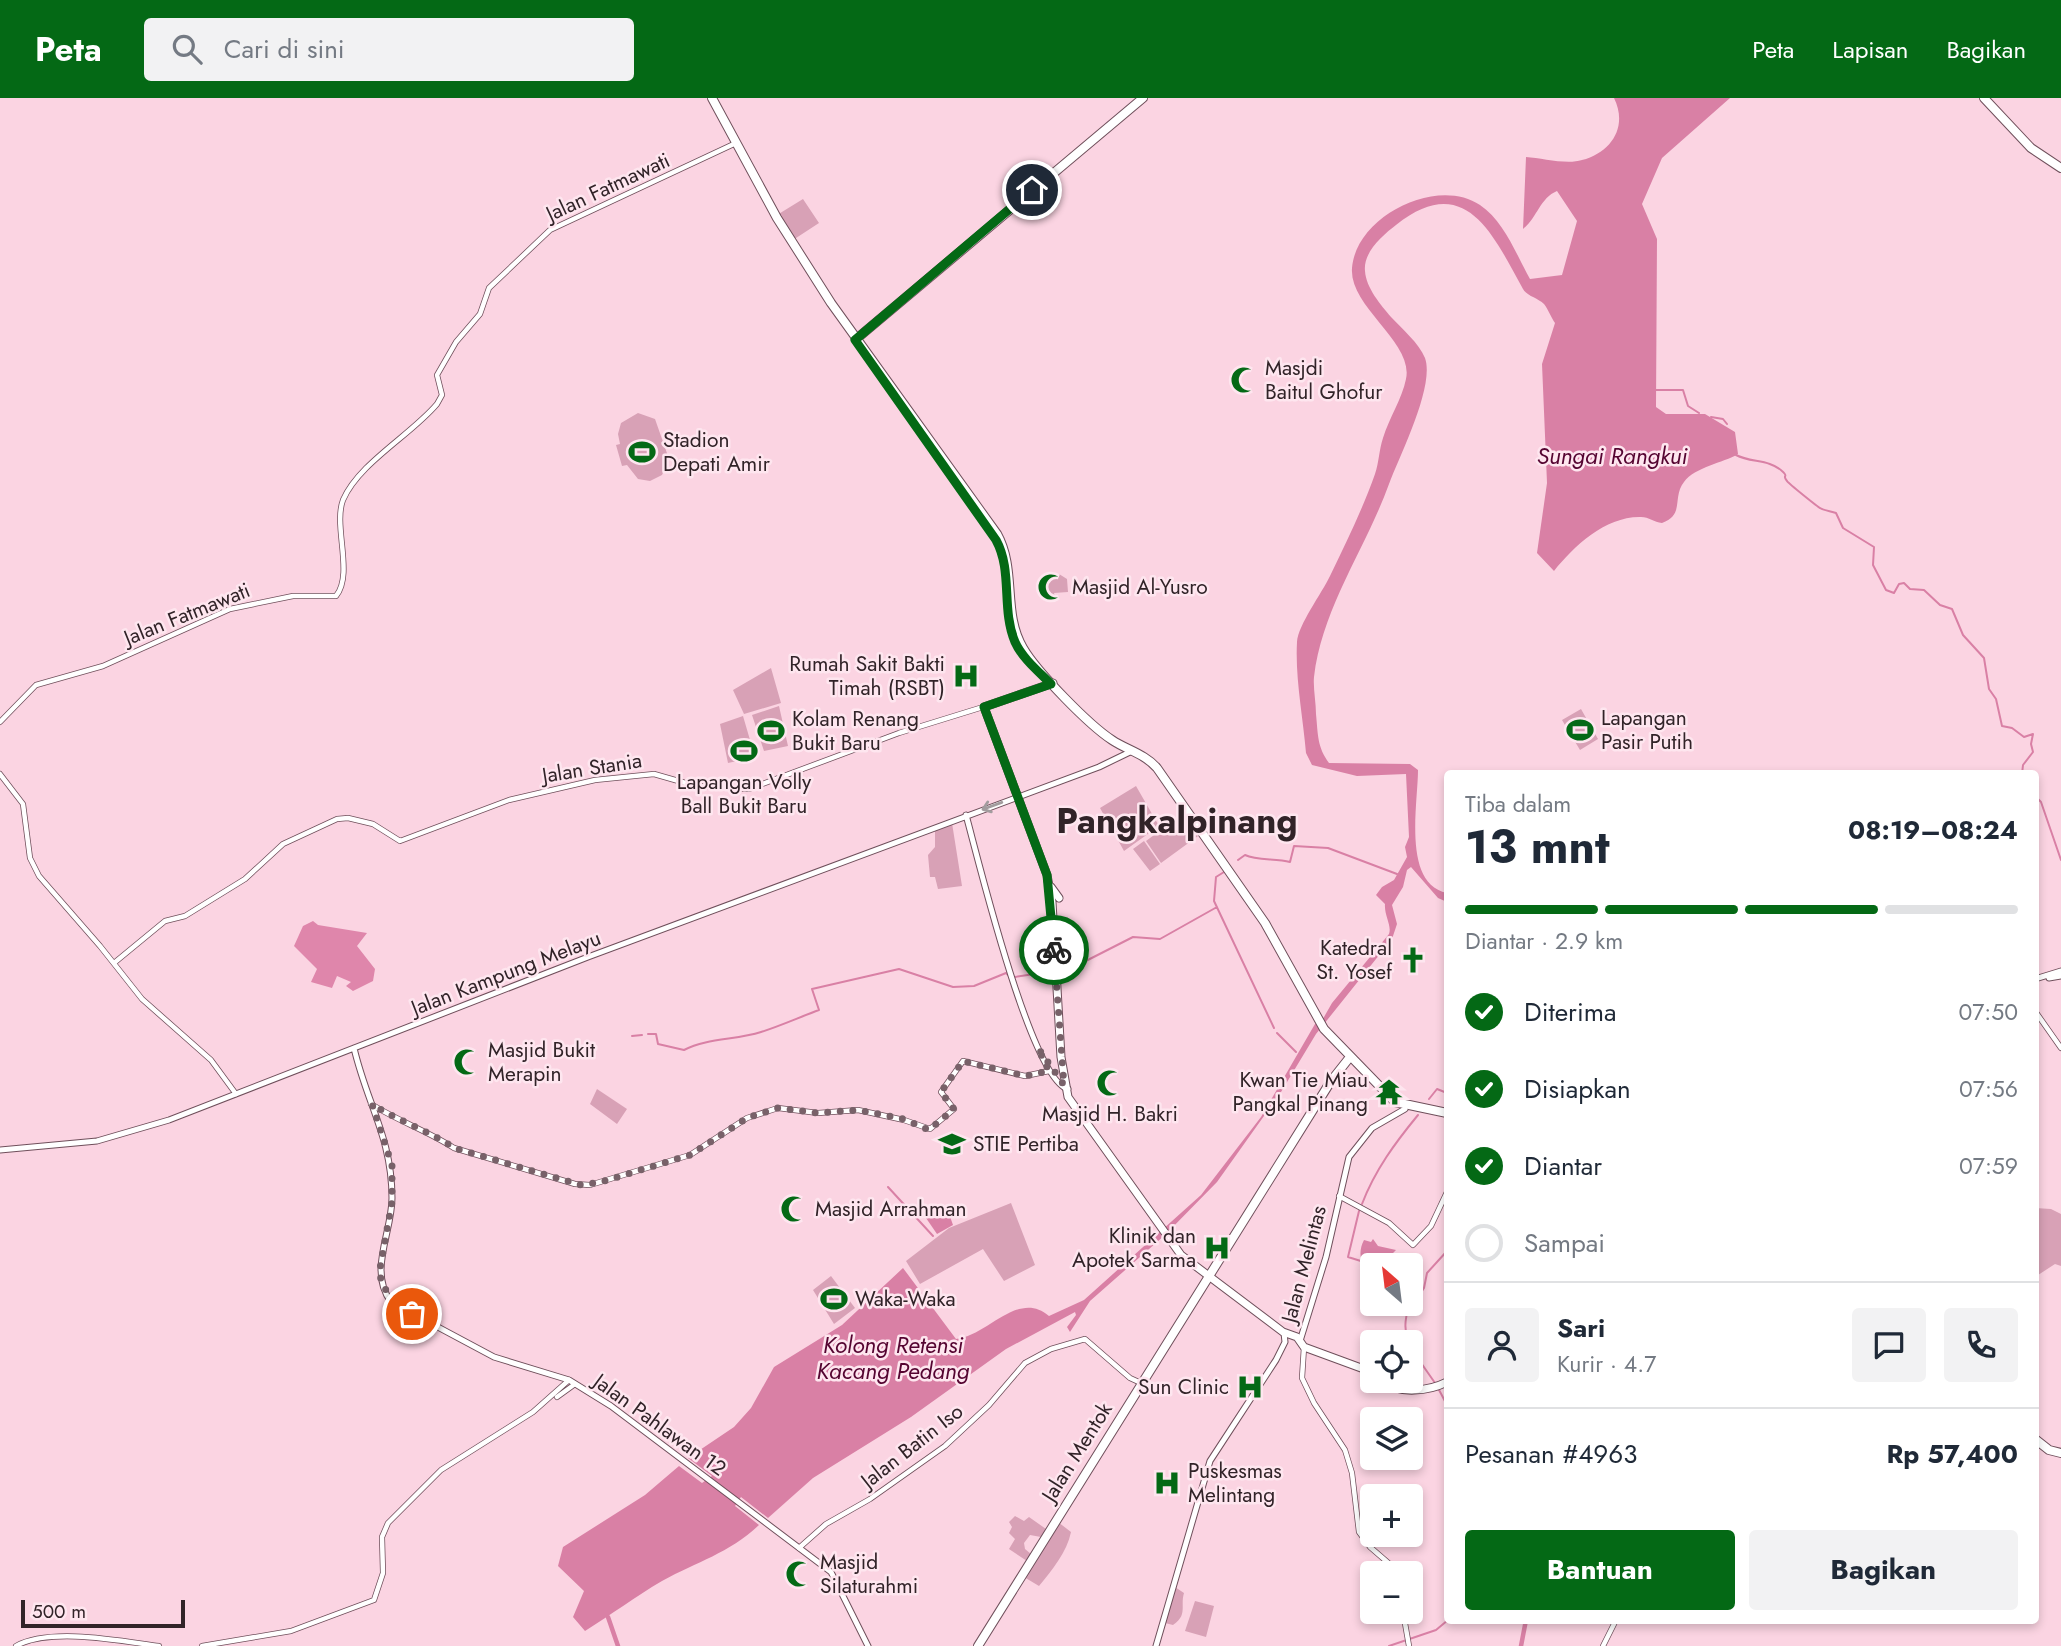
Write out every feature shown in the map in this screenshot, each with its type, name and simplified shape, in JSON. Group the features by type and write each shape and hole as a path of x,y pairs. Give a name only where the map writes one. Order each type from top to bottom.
{"highway":[{"path":"712,98 779,221 908,413 995,534 1005,552 1012,614 1018,639 1052,684"},
{"path":"856,336 1143,98"},
{"path":"1984,98 2031,148 2061,168"},
{"path":"995,534 1004,561 1007,611 1016,643 1089,721 1119,747 1132,752"},
{"path":"1005,552 1014,557"},
{"path":"1102,733 1147,762 1170,790 1264,928 1321,1026 1389,1100 1405,1109 1443,1114"},
{"path":"1350,1057 1395,1102 1443,1114"},
{"name":"Jalan Mentok","path":"978,1646 1207,1277 1331,1081 1350,1057"},
{"path":"2039,1445 2046,1452 2061,1455"}],"main road":[{"path":"1052,684 984,707 1049,883 1059,898"},
{"path":"1116,757 1119,747"},
{"name":"Jalan Kampung Melayu","path":"0,1150 97,1141 169,1120 1099,767 1132,752"},
{"path":"967,815 1003,948 1038,1048 1049,1071 1066,1087"},
{"path":"1049,883 1061,1048 1070,1099 1184,1258 1302,1344 1360,1367"},
{"name":"Jalan Pahlawan 12","path":"354,1048 392,1165 392,1202 379,1274 388,1298 394,1305 494,1357 572,1382 611,1406 832,1574 868,1646"},
{"path":"1038,1048 1066,1087"},
{"name":"Jalan Melintas","path":"1302,1344 1303,1331 1326,1257 1348,1160 1373,1126 1405,1109"},
{"path":"1286,1332 1303,1331"},
{"path":"1156,1646 1210,1461 1276,1360 1285,1342 1286,1332"},
{"path":"1423,1388 1444,1384"}],"street":[{"name":"Jalan Fatmawati","path":"0,722 36,685 103,666 230,609 293,596 335,596 341,581 341,510 348,489 437,404 442,395 437,375 456,342 480,314 489,288 557,225 737,143"},
{"name":"Jalan Stania","path":"114,963 166,921 192,912 260,866 283,844 340,818 373,824 400,841 509,800 595,780 654,774 696,786 746,789 899,733 984,707"},
{"path":"0,775 23,804 29,853 34,869 142,999 211,1060 236,1094"},
{"path":"2039,1017 2061,1048"},
{"path":"372,1104 413,1128 438,1136 454,1148 581,1185 601,1182 690,1155 747,1118 778,1108 818,1113 858,1110 907,1120 927,1130 932,1129 954,1109 941,1092 963,1061 1025,1076 1049,1071"},
{"path":"1339,1196 1389,1223 1413,1245 1431,1226 1444,1198"},
{"name":"Jalan Batin Iso","path":"799,1548 827,1524 866,1502 940,1450 989,1405 1014,1373 1043,1352 1085,1339 1130,1378 1141,1383"},
{"path":"1302,1344 1302,1378 1314,1403 1345,1450 1352,1473 1359,1532 1370,1547 1386,1561"},
{"path":"202,1646 291,1631 374,1600 383,1573 383,1532 400,1510 448,1466 533,1412 572,1382"},
{"path":"1405,1624 1409,1646"},
{"path":"1603,1646 1614,1624"},
{"path":"16,1646 32,1639 44,1638 110,1640 159,1646"}],"shaded area":[{"path":"803,199 819,223 793,240 777,215"},
{"name":"Stadion Depati Amir","path":"638,413 655,419 669,459 662,475 650,481 638,479 627,465 622,466 616,445 620,444 618,434 621,423"},
{"path":"1059,574 1067,579 1068,592 1054,593 1055,596 1044,601 1046,577"},
{"path":"771,668 781,703 744,714 733,690"},
{"name":"Kolam Renang Bukit Baru","path":"779,706 788,746 764,751 752,715"},
{"name":"Lapangan Pasir Putih","path":"1581,709 1598,739 1580,750 1562,720"},
{"path":"743,716 755,757 728,763 720,724"},
{"path":"1136,786 1159,826 1124,851 1100,808"},
{"path":"1181,815 1198,836 1161,863 1146,841"},
{"path":"952,823 962,886 938,889 935,877 930,877 928,855 935,847 935,830"},
{"path":"1144,841 1160,864 1150,871 1133,849"},
{"path":"313,921 318,925 367,933 357,946 375,969 373,981 353,991 346,986 351,982 337,976 332,988 311,982 317,969 294,946 303,926"},
{"path":"597,1089 627,1109 617,1124 590,1104"},
{"path":"1011,1203 1035,1265 1004,1281 983,1249 920,1284 906,1261 949,1228"},
{"path":"2039,1208 2051,1209 2061,1214 2061,1266 2055,1264 2039,1274"},
{"name":"Waka-Waka","path":"831,1276 855,1308 834,1324 813,1290"},
{"path":"1015,1516 1024,1521 1029,1517 1046,1529 1041,1537 1030,1535 1024,1543 1025,1549 1031,1554 1027,1561 1009,1549 1015,1539 1009,1533 1012,1527 1009,1522"},
{"path":"1058,1522 1071,1532 1069,1539 1039,1586 1024,1577"},
{"path":"1175,1587 1184,1593 1182,1614 1173,1625 1165,1623"},
{"path":"1195,1601 1214,1606 1206,1637 1185,1631"}],"water":[{"path":"1614,98 1730,98 1662,158 1642,204 1657,239 1656,407 1666,414 1705,414 1735,432 1738,454 1689,477 1681,488 1676,510 1669,520 1662,523 1641,517 1628,518 1603,527 1581,543 1554,571 1537,553 1547,483 1542,364 1555,323 1547,308 1525,291 1489,231 1475,217 1459,207 1441,204 1420,210 1380,239 1365,264 1371,290 1419,347 1427,370 1421,403 1408,439 1326,627 1314,677 1318,734 1320,746 1329,763 1410,764 1418,770 1415,821 1418,859 1423,875 1433,887 1444,892 1444,901 1438,898 1411,867 1407,870 1403,887 1392,905 1397,924 1392,939 1316,1034 1281,1092 1217,1182 1165,1235 1090,1301 1070,1332 1067,1327 1076,1315 1075,1312 1006,1349 911,1417 813,1478 768,1518 741,1497 735,1506 759,1525 736,1543 662,1581 585,1631 573,1617 584,1591 558,1566 563,1547 645,1495 679,1466 702,1483 712,1476 688,1458 734,1427 751,1408 774,1367 842,1325 903,1268 956,1339 968,1336 1014,1311 1037,1309 1049,1316 1084,1300 1201,1195 1261,1117 1315,1024 1320,1024 1332,1003 1389,934 1385,904 1376,895 1382,887 1394,880 1407,857 1405,847 1409,837 1406,774 1357,776 1312,765 1306,753 1297,669 1298,635 1330,576 1365,500 1376,470 1383,438 1406,379 1406,365 1401,352 1360,297 1354,282 1352,268 1357,249 1368,232 1401,206 1422,198 1442,195 1462,197 1480,205 1496,220 1530,279 1562,275 1577,221 1557,191 1546,198 1523,229 1526,157 1562,162 1593,156 1602,151 1615,136 1618,128 1618,108"},
{"path":"947,1208 953,1225 937,1234 926,1218"},
{"path":"1373,1239 1378,1246 1396,1250 1393,1253 1360,1253 1364,1240 1371,1242"}],"waterway":[{"path":"1656,390 1683,390 1688,406 1699,413"},
{"path":"1711,417 1723,419 1727,424"},
{"path":"1736,455 1777,467 1786,475 1785,479 1814,504 1836,513 1843,528 1874,547 1873,565 1886,590 1894,593 1899,584 1904,583 1910,589 1924,590 1940,605 1952,609 1963,635 1984,658 1989,689 1996,699 2002,726 2012,728 2024,737 2033,734 2033,752 2022,770"},
{"path":"2039,800 2061,860"},
{"path":"1238,860 1245,855 1290,862 1294,846 1328,848 1397,874"},
{"path":"1224,872 1216,877 1214,901 1274,1028"},
{"path":"1060,969 1076,966 1133,937 1160,939 1217,907"},
{"path":"648,1034 656,1034 658,1044 684,1050 702,1043 751,1035 819,1010 812,989 899,969 953,987 974,986 1006,973 1010,977"},
{"path":"1015,977 1054,971"},
{"path":"1277,1033 1296,1052"},
{"path":"632,1036 642,1035"},
{"path":"1429,1099 1437,1089 1444,1092"},
{"path":"1362,1204 1386,1157 1418,1115"},
{"path":"888,1187 933,1236"},
{"path":"1359,1211 1348,1257 1360,1261"},
{"path":"1423,1290 1427,1273 1444,1254"},
{"path":"1406,1330 1407,1316"},
{"path":"1423,1366 1435,1383"},
{"path":"1438,1388 1444,1399"},
{"path":"608,1617 618,1646"},
{"path":"1389,1646 1436,1630 1444,1623"},
{"path":"1521,1646 1525,1624"}],"way so far":[{"path":"412,1314 391,1302 379,1274 392,1202 392,1165 372,1104 413,1128 438,1136 454,1148 581,1185 601,1182 690,1155 747,1118 778,1108 818,1113 858,1110 904,1119 929,1130 954,1109 941,1092 963,1061 1025,1076 1035,1075 1049,1071 1038,1048 1064,1085 1054,950"}],"place":[{"name":"Masjdi Baitul Ghofur","path":"1244,380"},
{"name":"Stadion Depati Amir","path":"642,452"},
{"name":"Masjid Al-Yusro","path":"1051,587"},
{"name":"Rumah Sakit Bakti Timah (RSBT)","path":"966,676"},
{"name":"Lapangan Pasir Putih","path":"1580,730"},
{"name":"Kolam Renang Bukit Baru","path":"771,731"},
{"name":"Lapangan Volly Ball Bukit Baru","path":"744,751"},
{"name":"Katedral St. Yosef","path":"1413,960"},
{"name":"Masjid Bukit Merapin","path":"467,1062"},
{"name":"Masjid H. Bakri","path":"1110,1083"},
{"name":"Kwan Tie Miau Pangkal Pinang","path":"1389,1092"},
{"name":"STIE Pertiba","path":"952,1144"},
{"name":"Masjid Arrahman","path":"794,1209"},
{"name":"Klinik dan Apotek Sarma","path":"1217,1248"},
{"name":"Waka-Waka","path":"834,1299"},
{"name":"Sun Clinic","path":"1250,1387"},
{"name":"Puskesmas Melintang","path":"1167,1483"},
{"name":"Masjid Silaturahmi","path":"799,1574"}],"district":[{"name":"Pangkalpinang","path":"1177,821"}],"route":[{"path":"1032,190 855,340 993,534 1002,550 1007,611 1016,643 1051,684 984,707 1047,875 1052,902 1054,950"}],"water label":[{"name":"Sungai Rangkui","path":"1612,456"},
{"name":"Kolong Retensi Kacang Pedang","path":"893,1358"}]}
